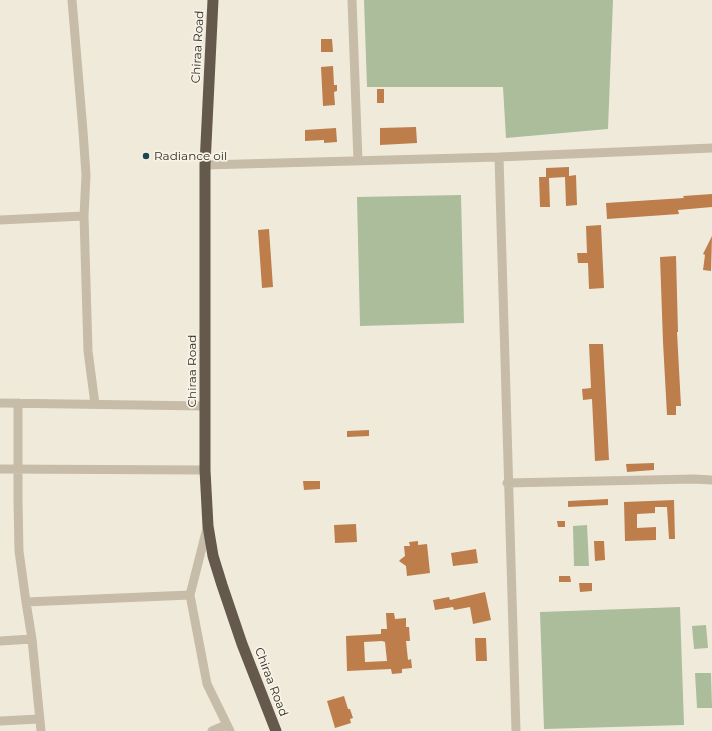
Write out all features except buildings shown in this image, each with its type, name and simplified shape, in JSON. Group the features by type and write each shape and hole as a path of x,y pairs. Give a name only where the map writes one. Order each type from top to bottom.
{"highway":[{"name":"Chiraa Road","path":"213,0 205,165 204,406 208,526 213,556 222,585 242,644 276,731"}],"street":[{"path":"72,0 84,132 86,175 84,216 88,351 95,404"},
{"path":"352,0 358,161"},
{"path":"205,165 499,157 712,148"},
{"path":"499,157 507,483 516,731"},
{"path":"0,220 84,216"},
{"path":"0,403 204,406"},
{"path":"18,403 19,551 32,639 41,731"},
{"path":"0,469 205,470"},
{"path":"507,483 694,479 712,480"},
{"path":"208,526 190,595 207,684 228,728 212,731"},
{"path":"26,602 190,595"},
{"path":"0,641 32,639"},
{"path":"0,721 39,719"}],"green space":[{"path":"364,0 613,0 608,129 506,138 503,87 367,87"},
{"path":"461,195 464,323 360,326 357,197"},
{"path":"587,525 589,566 574,566 573,526"},
{"path":"680,607 684,725 544,729 540,612"},
{"path":"706,625 708,648 694,649 692,626"},
{"path":"695,673 711,673 712,708 697,708"}],"place":[{"name":"Radiance oil","path":"146,156"}]}
